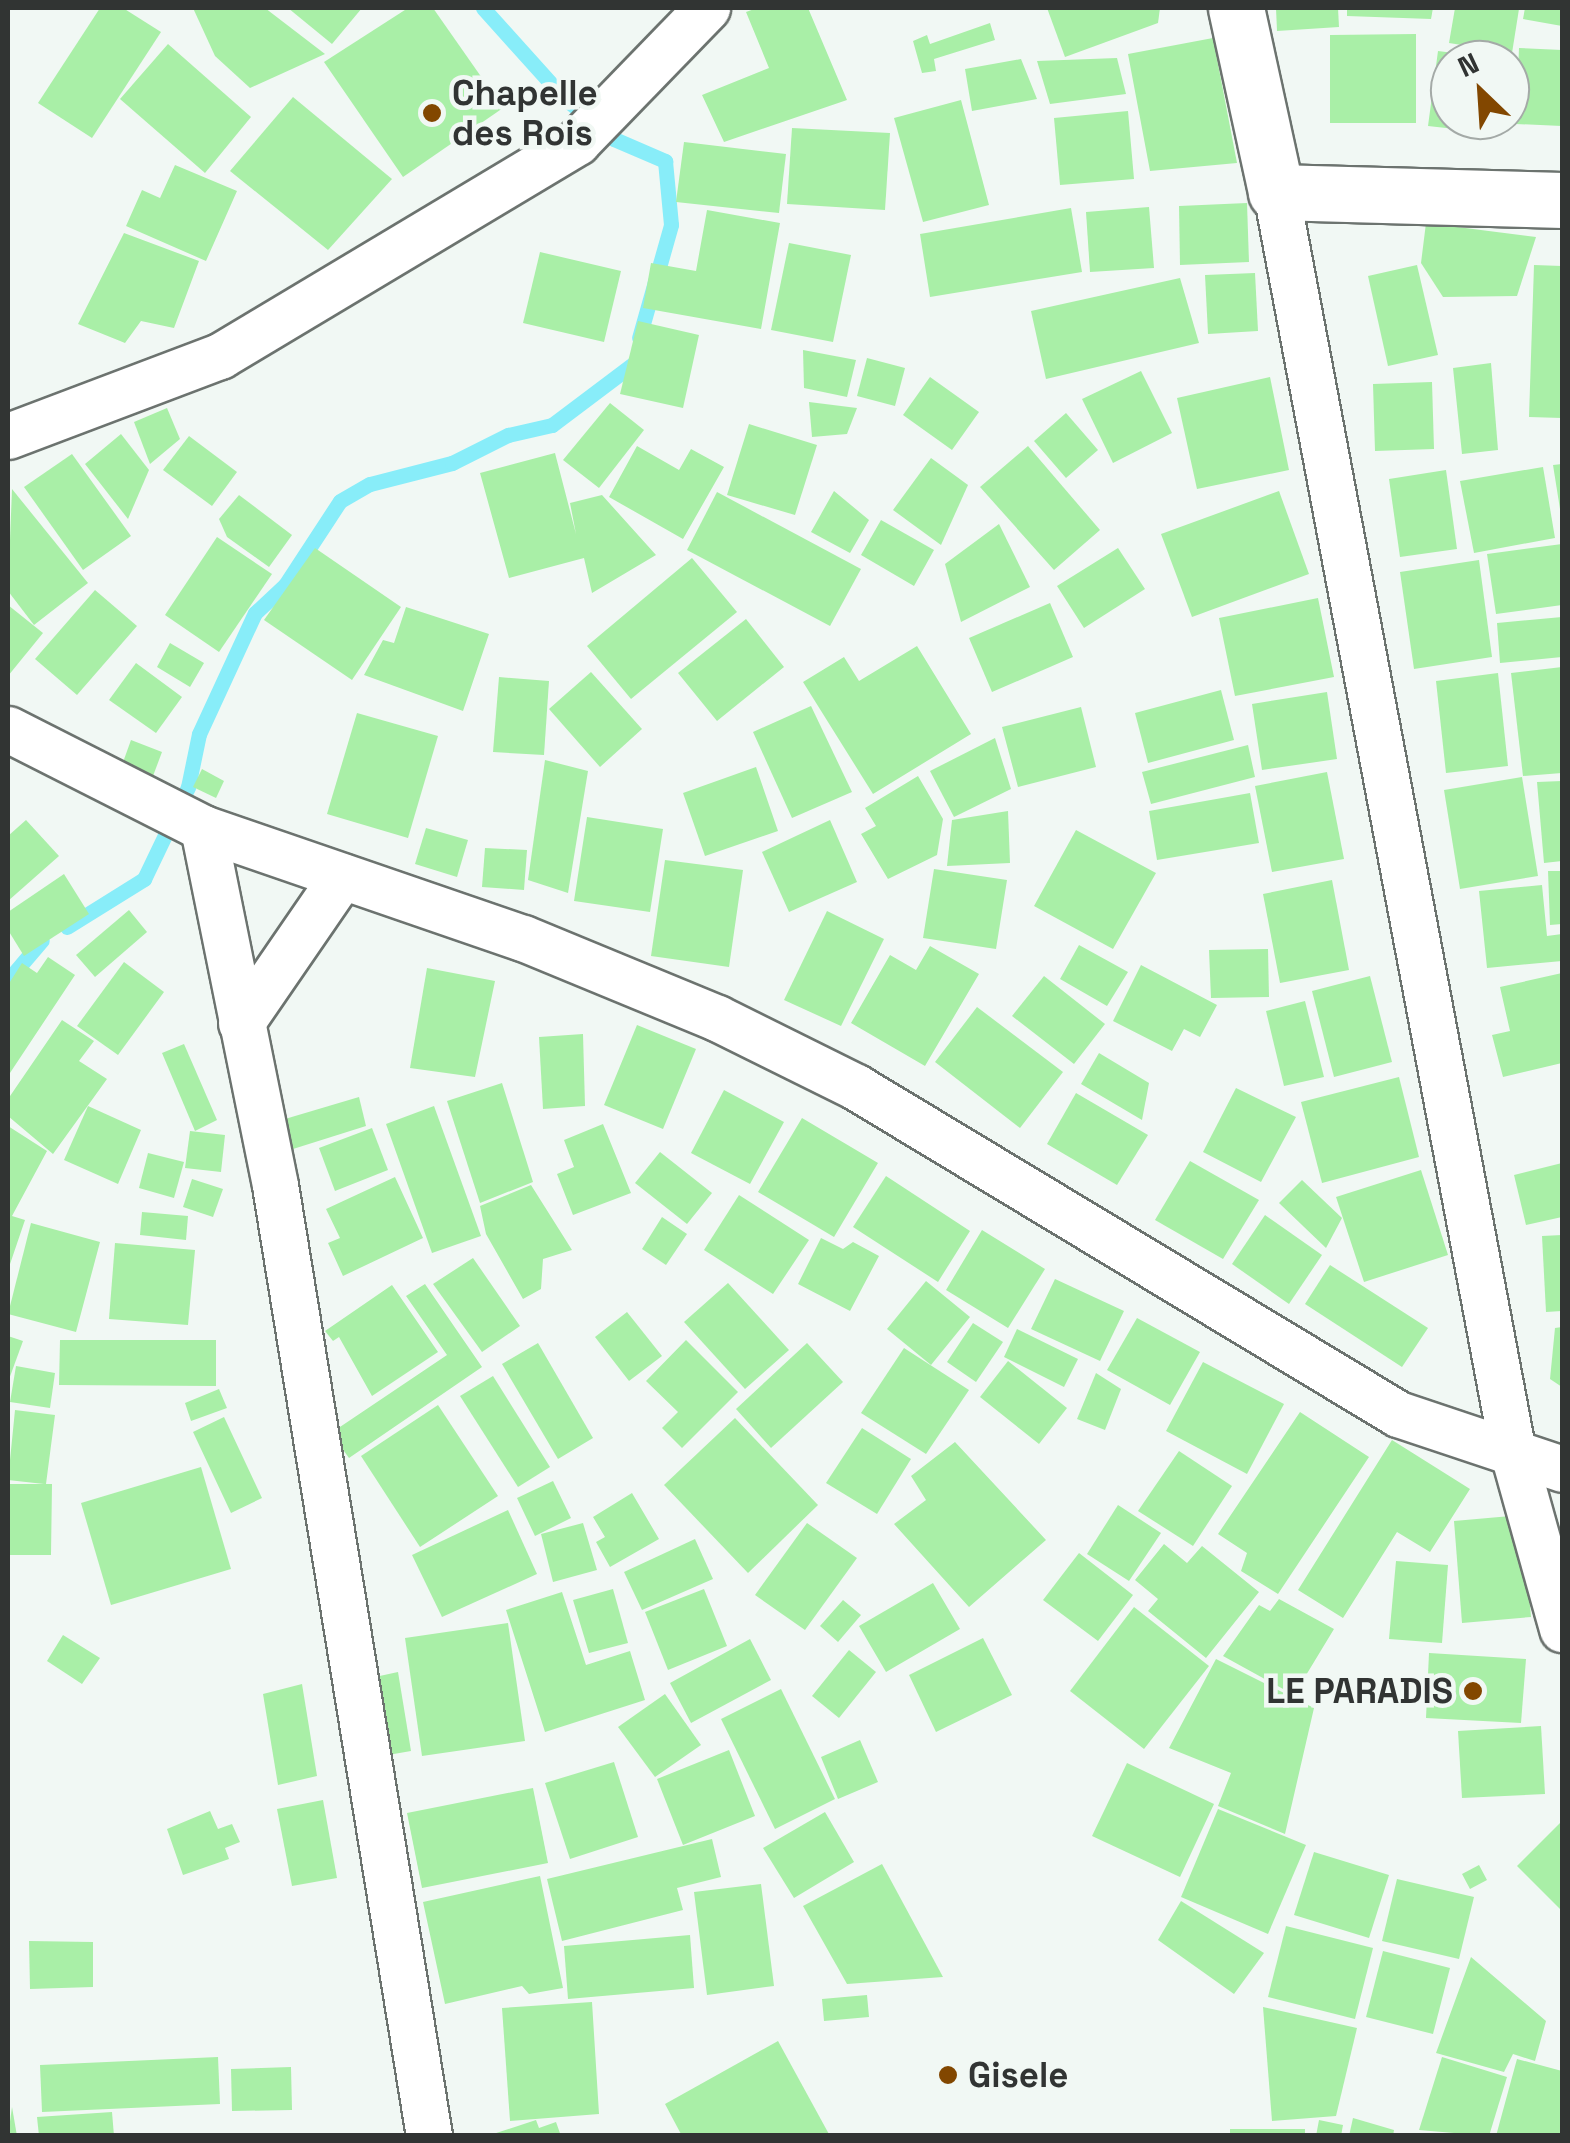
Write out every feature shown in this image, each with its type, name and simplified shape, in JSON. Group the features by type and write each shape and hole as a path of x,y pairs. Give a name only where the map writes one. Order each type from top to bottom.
{"street":[{"path":"8,436 220,356 577,142 707,8"},
{"path":"1236,8 1276,192 1513,1453 1562,1629"},
{"path":"1276,192 1562,200"},
{"path":"8,729 182,817 523,938 716,1018 856,1087 1398,1414 1562,1470"},
{"path":"182,817 241,1023 275,1186 429,2136"},
{"path":"241,1023 342,876"}],"building":[{"path":"100,8 123,8 161,32 92,138 38,103"},
{"path":"193,8 265,8 325,54 250,88 215,56"},
{"path":"288,8 362,8 332,44"},
{"path":"408,8 433,8 503,108 403,177 324,62"},
{"path":"757,8 808,8 847,100 724,142 702,95 769,68 746,12"},
{"path":"1047,8 1160,8 1158,23 1065,57"},
{"path":"1276,8 1338,8 1339,27 1277,31"},
{"path":"1347,8 1433,8 1431,19 1347,16"},
{"path":"1455,8 1519,9 1514,40 1450,40"},
{"path":"1525,8 1562,8 1562,26 1523,19"},
{"path":"990,23 995,40 934,59 936,71 922,73 913,41 927,35 930,44"},
{"path":"1416,34 1416,123 1330,123 1330,35"},
{"path":"1213,38 1237,163 1150,171 1128,54"},
{"path":"168,44 251,117 205,173 120,99"},
{"path":"1530,49 1562,50 1562,126 1530,125"},
{"path":"1117,58 1126,94 1050,104 1037,61"},
{"path":"1021,59 1037,99 972,111 965,69"},
{"path":"293,97 392,179 328,250 230,171"},
{"path":"961,100 989,205 923,222 894,118"},
{"path":"1128,111 1134,179 1060,185 1054,118"},
{"path":"792,128 890,133 885,210 787,204"},
{"path":"684,142 786,154 779,213 676,202"},
{"path":"175,165 237,191 206,261 126,226 142,190 160,198"},
{"path":"1247,203 1249,262 1180,265 1179,206"},
{"path":"1149,207 1154,268 1090,272 1086,212"},
{"path":"1071,208 1082,272 930,297 920,234"},
{"path":"707,210 780,223 761,329 643,308 651,263 696,271"},
{"path":"1426,223 1536,237 1517,296 1443,297 1421,263"},
{"path":"124,233 199,261 174,328 141,321 125,343 78,324"},
{"path":"789,243 851,255 833,342 771,330"},
{"path":"540,252 621,271 604,342 523,323"},
{"path":"1417,265 1438,355 1388,366 1368,276"},
{"path":"1534,265 1562,266 1562,418 1529,417"},
{"path":"1255,273 1258,331 1208,334 1205,275"},
{"path":"1180,278 1199,343 1046,379 1031,311"},
{"path":"638,321 699,335 683,408 620,394"},
{"path":"803,350 856,360 847,397 804,388"},
{"path":"867,358 905,368 895,406 857,396"},
{"path":"1491,363 1498,450 1462,454 1453,368"},
{"path":"1141,371 1172,433 1113,463 1082,399"},
{"path":"930,377 979,412 952,450 903,415"},
{"path":"1270,377 1289,470 1197,489 1177,398"},
{"path":"1432,382 1434,449 1375,451 1373,384"},
{"path":"809,402 857,408 847,434 812,437"},
{"path":"610,403 644,430 599,488 563,460"},
{"path":"167,408 180,439 150,464 134,422"},
{"path":"1066,413 1098,450 1066,478 1034,441"},
{"path":"749,424 817,445 795,515 727,495"},
{"path":"121,434 149,470 128,519 85,464"},
{"path":"189,436 237,472 212,506 163,470"},
{"path":"637,446 679,470 691,449 724,467 683,539 609,497"},
{"path":"1028,446 1100,530 1054,570 980,487"},
{"path":"555,453 576,534 570,503 602,495 656,555 592,593 584,558 509,578 480,473"},
{"path":"72,454 131,536 83,570 24,487"},
{"path":"931,458 968,485 941,545 893,510"},
{"path":"1562,464 1562,509 1560,509 1553,465"},
{"path":"1543,467 1555,538 1474,553 1460,481"},
{"path":"1446,470 1457,549 1400,557 1389,479"},
{"path":"12,489 88,583 34,625 8,591"},
{"path":"834,491 869,520 850,553 811,532"},
{"path":"1279,491 1309,574 1192,617 1161,534"},
{"path":"717,492 861,569 830,626 687,550"},
{"path":"239,495 292,535 269,567 227,537 219,519"},
{"path":"881,520 934,550 914,586 861,555"},
{"path":"999,524 1030,587 961,622 945,564"},
{"path":"217,537 272,574 219,652 165,615"},
{"path":"1562,544 1562,605 1496,614 1487,554"},
{"path":"315,548 401,607 352,680 264,620"},
{"path":"1118,548 1145,589 1084,628 1057,586"},
{"path":"692,558 737,612 631,699 587,646"},
{"path":"1479,560 1492,657 1414,669 1400,572"},
{"path":"95,590 137,626 77,695 35,659"},
{"path":"1318,598 1334,677 1235,696 1219,618"},
{"path":"1050,603 1073,657 992,692 969,638"},
{"path":"8,605 43,633 8,676"},
{"path":"406,607 489,634 463,711 364,675 383,640 394,643"},
{"path":"1562,617 1562,657 1500,663 1497,623"},
{"path":"746,619 784,667 717,721 678,673"},
{"path":"170,643 204,663 190,687 157,667"},
{"path":"917,646 971,734 873,794 803,682 844,657 859,681"},
{"path":"136,663 182,697 156,733 109,700"},
{"path":"1562,667 1562,773 1523,776 1511,673"},
{"path":"591,672 642,729 600,767 549,709"},
{"path":"1498,673 1508,766 1446,773 1436,681"},
{"path":"499,677 549,681 544,755 493,752"},
{"path":"1221,690 1234,740 1148,763 1135,713"},
{"path":"1327,692 1337,759 1262,770 1252,704"},
{"path":"811,706 852,792 792,818 753,732"},
{"path":"1081,707 1096,767 1018,787 1002,727"},
{"path":"357,713 438,736 408,838 327,814"},
{"path":"995,738 1011,789 954,817 930,771"},
{"path":"131,740 162,752 153,776 122,765"},
{"path":"1248,745 1255,777 1151,804 1142,772"},
{"path":"545,760 588,771 568,893 528,880"},
{"path":"756,767 778,831 705,856 683,793"},
{"path":"202,769 224,781 216,798 193,787"},
{"path":"1327,772 1344,859 1272,872 1255,786"},
{"path":"918,776 943,819 937,855 888,879 861,834 876,826 865,808"},
{"path":"1522,777 1538,876 1460,889 1444,790"},
{"path":"1562,781 1562,861 1544,863 1537,782"},
{"path":"1250,793 1259,843 1157,860 1149,811"},
{"path":"1008,811 1010,863 947,866 952,820"},
{"path":"587,817 663,829 650,912 574,901"},
{"path":"26,820 59,856 8,901 8,836"},
{"path":"830,820 857,882 789,912 762,852"},
{"path":"426,828 468,840 457,877 415,864"},
{"path":"1076,830 1156,873 1113,949 1034,906"},
{"path":"485,848 527,850 524,890 482,887"},
{"path":"665,860 743,870 729,967 651,956"},
{"path":"934,869 1007,880 996,949 923,938"},
{"path":"1548,871 1562,871 1562,924 1550,925"},
{"path":"64,874 89,914 24,956 8,930 8,912"},
{"path":"1332,880 1349,970 1280,983 1263,894"},
{"path":"1542,885 1547,936 1562,934 1562,961 1487,968 1479,891"},
{"path":"129,910 147,932 95,977 76,955"},
{"path":"827,911 884,939 841,1026 784,1000"},
{"path":"1079,945 1128,972 1107,1006 1060,979"},
{"path":"930,946 979,974 925,1066 851,1023 890,955 916,970"},
{"path":"1268,949 1269,997 1211,998 1209,950"},
{"path":"48,957 75,975 8,1076 8,985 22,963 37,973"},
{"path":"124,962 164,992 118,1055 77,1026"},
{"path":"1141,965 1217,1005 1200,1037 1184,1029 1172,1051 1113,1021"},
{"path":"427,968 495,981 475,1077 410,1068"},
{"path":"1562,973 1562,1063 1503,1077 1492,1035 1510,1031 1500,987"},
{"path":"1044,976 1105,1024 1074,1064 1012,1016"},
{"path":"1370,976 1392,1062 1334,1077 1312,991"},
{"path":"1305,1001 1324,1077 1284,1086 1266,1011"},
{"path":"977,1007 1063,1072 1020,1128 935,1062"},
{"path":"62,1020 94,1041 79,1061 107,1079 53,1154 8,1116 8,1099"},
{"path":"637,1025 696,1049 663,1129 604,1105"},
{"path":"583,1034 585,1106 543,1109 539,1037"},
{"path":"184,1044 217,1120 195,1131 162,1053"},
{"path":"1099,1053 1149,1083 1142,1120 1081,1084"},
{"path":"1399,1077 1419,1157 1322,1183 1301,1102"},
{"path":"502,1083 533,1182 480,1203 447,1101"},
{"path":"1236,1088 1296,1117 1261,1182 1203,1152"},
{"path":"724,1090 784,1122 750,1184 691,1153"},
{"path":"1076,1093 1148,1135 1117,1185 1047,1144"},
{"path":"359,1097 366,1126 293,1149 285,1119"},
{"path":"88,1106 141,1130 118,1184 64,1160"},
{"path":"434,1106 481,1236 432,1253 386,1124"},
{"path":"802,1118 878,1163 834,1237 758,1192"},
{"path":"603,1124 631,1193 573,1215 557,1174 574,1167 564,1140"},
{"path":"8,1126 47,1151 12,1216 25,1220 8,1270"},
{"path":"372,1128 388,1170 335,1191 319,1148"},
{"path":"190,1131 225,1135 221,1172 185,1168"},
{"path":"660,1152 712,1193 687,1224 635,1183"},
{"path":"148,1153 184,1162 174,1198 139,1188"},
{"path":"1190,1161 1259,1200 1223,1259 1155,1220"},
{"path":"1562,1163 1562,1217 1526,1225 1514,1175"},
{"path":"1421,1170 1448,1255 1364,1282 1336,1197"},
{"path":"886,1176 970,1231 938,1282 853,1227"},
{"path":"395,1177 423,1238 343,1276 328,1243 340,1238 326,1209"},
{"path":"192,1179 223,1189 213,1217 183,1207"},
{"path":"1302,1180 1342,1218 1326,1248 1279,1203"},
{"path":"531,1185 572,1250 543,1259 541,1289 523,1299 486,1234 480,1206"},
{"path":"739,1195 809,1240 773,1294 704,1250"},
{"path":"142,1212 188,1216 186,1240 140,1235"},
{"path":"1265,1215 1322,1255 1289,1304 1232,1264"},
{"path":"662,1217 687,1234 666,1265 642,1249"},
{"path":"31,1223 100,1242 76,1332 8,1314"},
{"path":"982,1230 1045,1269 1008,1328 946,1290"},
{"path":"1562,1235 1562,1311 1546,1312 1542,1236"},
{"path":"821,1238 843,1249 853,1242 879,1256 850,1311 798,1284"},
{"path":"115,1243 195,1250 188,1325 109,1319"},
{"path":"473,1258 520,1326 482,1352 433,1284"},
{"path":"1330,1265 1428,1328 1402,1367 1305,1304"},
{"path":"1055,1279 1124,1311 1100,1361 1031,1329"},
{"path":"926,1281 970,1317 931,1365 887,1329"},
{"path":"728,1283 789,1350 745,1389 684,1322"},
{"path":"425,1284 482,1367 349,1458 331,1433 447,1355 406,1296"},
{"path":"392,1285 438,1352 372,1396 339,1337 333,1341 325,1331"},
{"path":"627,1312 662,1356 629,1381 595,1337"},
{"path":"1137,1318 1200,1352 1170,1405 1107,1370"},
{"path":"973,1323 1003,1342 976,1382 947,1362"},
{"path":"1562,1327 1562,1387 1550,1379 1555,1328"},
{"path":"1017,1329 1078,1359 1064,1387 1004,1357"},
{"path":"8,1336 23,1341 8,1382"},
{"path":"60,1340 216,1340 216,1386 59,1385"},
{"path":"686,1340 738,1392 682,1448 662,1428 678,1412 646,1381"},
{"path":"538,1343 593,1438 558,1459 502,1364"},
{"path":"807,1343 843,1382 771,1448 736,1409"},
{"path":"904,1348 969,1390 926,1454 861,1413"},
{"path":"1008,1361 1067,1408 1039,1444 980,1397"},
{"path":"1203,1362 1284,1404 1247,1474 1166,1431"},
{"path":"16,1366 55,1373 50,1408 10,1402"},
{"path":"1096,1373 1121,1389 1105,1430 1077,1419"},
{"path":"493,1376 550,1467 518,1487 460,1396"},
{"path":"219,1389 227,1408 191,1421 185,1403"},
{"path":"438,1405 498,1496 420,1547 361,1456"},
{"path":"15,1410 55,1415 46,1484 52,1484 51,1555 8,1555 8,1484 44,1484 8,1480"},
{"path":"1300,1412 1369,1457 1278,1594 1241,1571 1247,1553 1218,1534"},
{"path":"224,1417 262,1498 231,1513 193,1432"},
{"path":"735,1418 818,1505 748,1573 664,1485"},
{"path":"862,1428 911,1459 877,1514 826,1483"},
{"path":"1392,1440 1470,1489 1430,1552 1397,1532 1343,1618 1298,1590"},
{"path":"955,1442 1046,1540 969,1607 894,1524 926,1500 911,1476"},
{"path":"1179,1451 1232,1486 1193,1546 1138,1511"},
{"path":"201,1467 231,1569 111,1605 81,1503"},
{"path":"553,1481 571,1518 535,1536 517,1498"},
{"path":"632,1493 659,1539 610,1567 596,1542 605,1537 593,1517"},
{"path":"1118,1505 1161,1533 1129,1581 1087,1554"},
{"path":"508,1510 537,1574 442,1617 412,1555"},
{"path":"1522,1515 1531,1617 1462,1623 1454,1521"},
{"path":"583,1523 597,1570 553,1582 541,1534"},
{"path":"807,1523 857,1558 805,1630 755,1595"},
{"path":"695,1539 713,1579 642,1610 624,1572"},
{"path":"1164,1544 1187,1563 1202,1546 1259,1592 1206,1658 1148,1611 1158,1599 1135,1580"},
{"path":"1079,1553 1133,1595 1098,1641 1043,1600"},
{"path":"1396,1561 1448,1565 1442,1643 1389,1639"},
{"path":"933,1583 960,1629 886,1672 859,1626"},
{"path":"613,1589 628,1643 589,1653 573,1600"},
{"path":"704,1589 727,1646 668,1670 645,1612"},
{"path":"562,1592 586,1665 630,1651 645,1700 545,1732 506,1610"},
{"path":"1279,1599 1334,1629 1294,1695 1223,1656 1259,1605 1270,1611"},
{"path":"843,1600 861,1615 838,1642 820,1626"},
{"path":"1134,1607 1209,1666 1144,1749 1070,1691"},
{"path":"508,1623 525,1741 422,1756 405,1638"},
{"path":"63,1635 100,1658 82,1684 47,1661"},
{"path":"983,1638 1012,1695 936,1732 909,1675"},
{"path":"750,1639 771,1680 691,1723 670,1683"},
{"path":"849,1650 876,1672 839,1718 812,1696"},
{"path":"1429,1653 1526,1659 1521,1723 1426,1718"},
{"path":"1216,1659 1314,1708 1285,1834 1218,1806 1231,1773 1169,1748"},
{"path":"398,1672 411,1751 388,1755 375,1677"},
{"path":"302,1684 317,1776 278,1785 263,1694"},
{"path":"781,1689 835,1799 775,1829 721,1719"},
{"path":"665,1694 701,1745 655,1777 618,1727"},
{"path":"1541,1726 1545,1794 1462,1798 1458,1731"},
{"path":"860,1740 878,1782 838,1799 821,1757"},
{"path":"729,1750 755,1816 683,1845 657,1779"},
{"path":"614,1762 638,1837 570,1859 545,1783"},
{"path":"1127,1763 1214,1804 1180,1877 1092,1836"},
{"path":"533,1788 548,1863 422,1888 407,1813"},
{"path":"323,1800 337,1878 292,1886 277,1809"},
{"path":"1218,1809 1306,1845 1268,1934 1181,1897"},
{"path":"210,1811 218,1829 232,1824 240,1842 225,1848 229,1859 183,1875 167,1829"},
{"path":"825,1812 854,1862 794,1898 763,1848"},
{"path":"1562,1821 1562,1911 1517,1866"},
{"path":"712,1839 721,1877 677,1888 683,1910 562,1941 547,1879"},
{"path":"1314,1852 1389,1875 1369,1938 1294,1915"},
{"path":"882,1864 943,1977 847,1984 803,1906"},
{"path":"1479,1865 1487,1880 1470,1889 1462,1874"},
{"path":"540,1876 563,1988 529,1994 522,1986 445,2004 423,1902"},
{"path":"1397,1879 1474,1897 1459,1959 1382,1941"},
{"path":"761,1884 774,1986 707,1995 694,1892"},
{"path":"1181,1901 1264,1953 1234,1994 1158,1940"},
{"path":"1286,1926 1373,1948 1355,2019 1268,1997"},
{"path":"690,1935 694,1988 568,1999 564,1946"},
{"path":"29,1941 93,1942 93,1987 30,1989"},
{"path":"1383,1951 1450,1968 1433,2034 1366,2017"},
{"path":"1471,1957 1546,2021 1535,2061 1513,2054 1504,2072 1436,2053"},
{"path":"867,1995 869,2017 824,2021 822,1999"},
{"path":"592,2002 599,2114 510,2121 502,2008"},
{"path":"1263,2007 1357,2028 1336,2116 1272,2121"},
{"path":"778,2041 830,2136 682,2136 665,2104"},
{"path":"218,2057 220,2104 42,2112 40,2065"},
{"path":"1442,2057 1507,2077 1489,2136 1419,2130"},
{"path":"1517,2059 1562,2071 1562,2136 1496,2136"},
{"path":"291,2067 292,2110 232,2111 231,2069"},
{"path":"12,2107 17,2136 8,2136"},
{"path":"112,2112 114,2136 39,2136 37,2117"},
{"path":"1353,2118 1394,2130 1393,2136 1349,2136"},
{"path":"536,2120 539,2128 556,2122 561,2136 487,2136"},
{"path":"1319,2120 1343,2125 1341,2136 1316,2136"},
{"path":"1230,2129 1305,2129 1305,2136 1230,2136"}],"waterway":[{"path":"483,8 563,97 614,139 665,161 671,225 639,338"},
{"path":"67,927 144,879 188,787 199,734 255,613 285,585 340,501 370,484 452,463 508,435 552,425 637,361"},
{"path":"8,980 42,940"}],"place":[{"name":"Chapelle des Rois","path":"432,113"},
{"name":"LE PARADIS","path":"1473,1691"},
{"name":"Gisele","path":"948,2075"}]}
